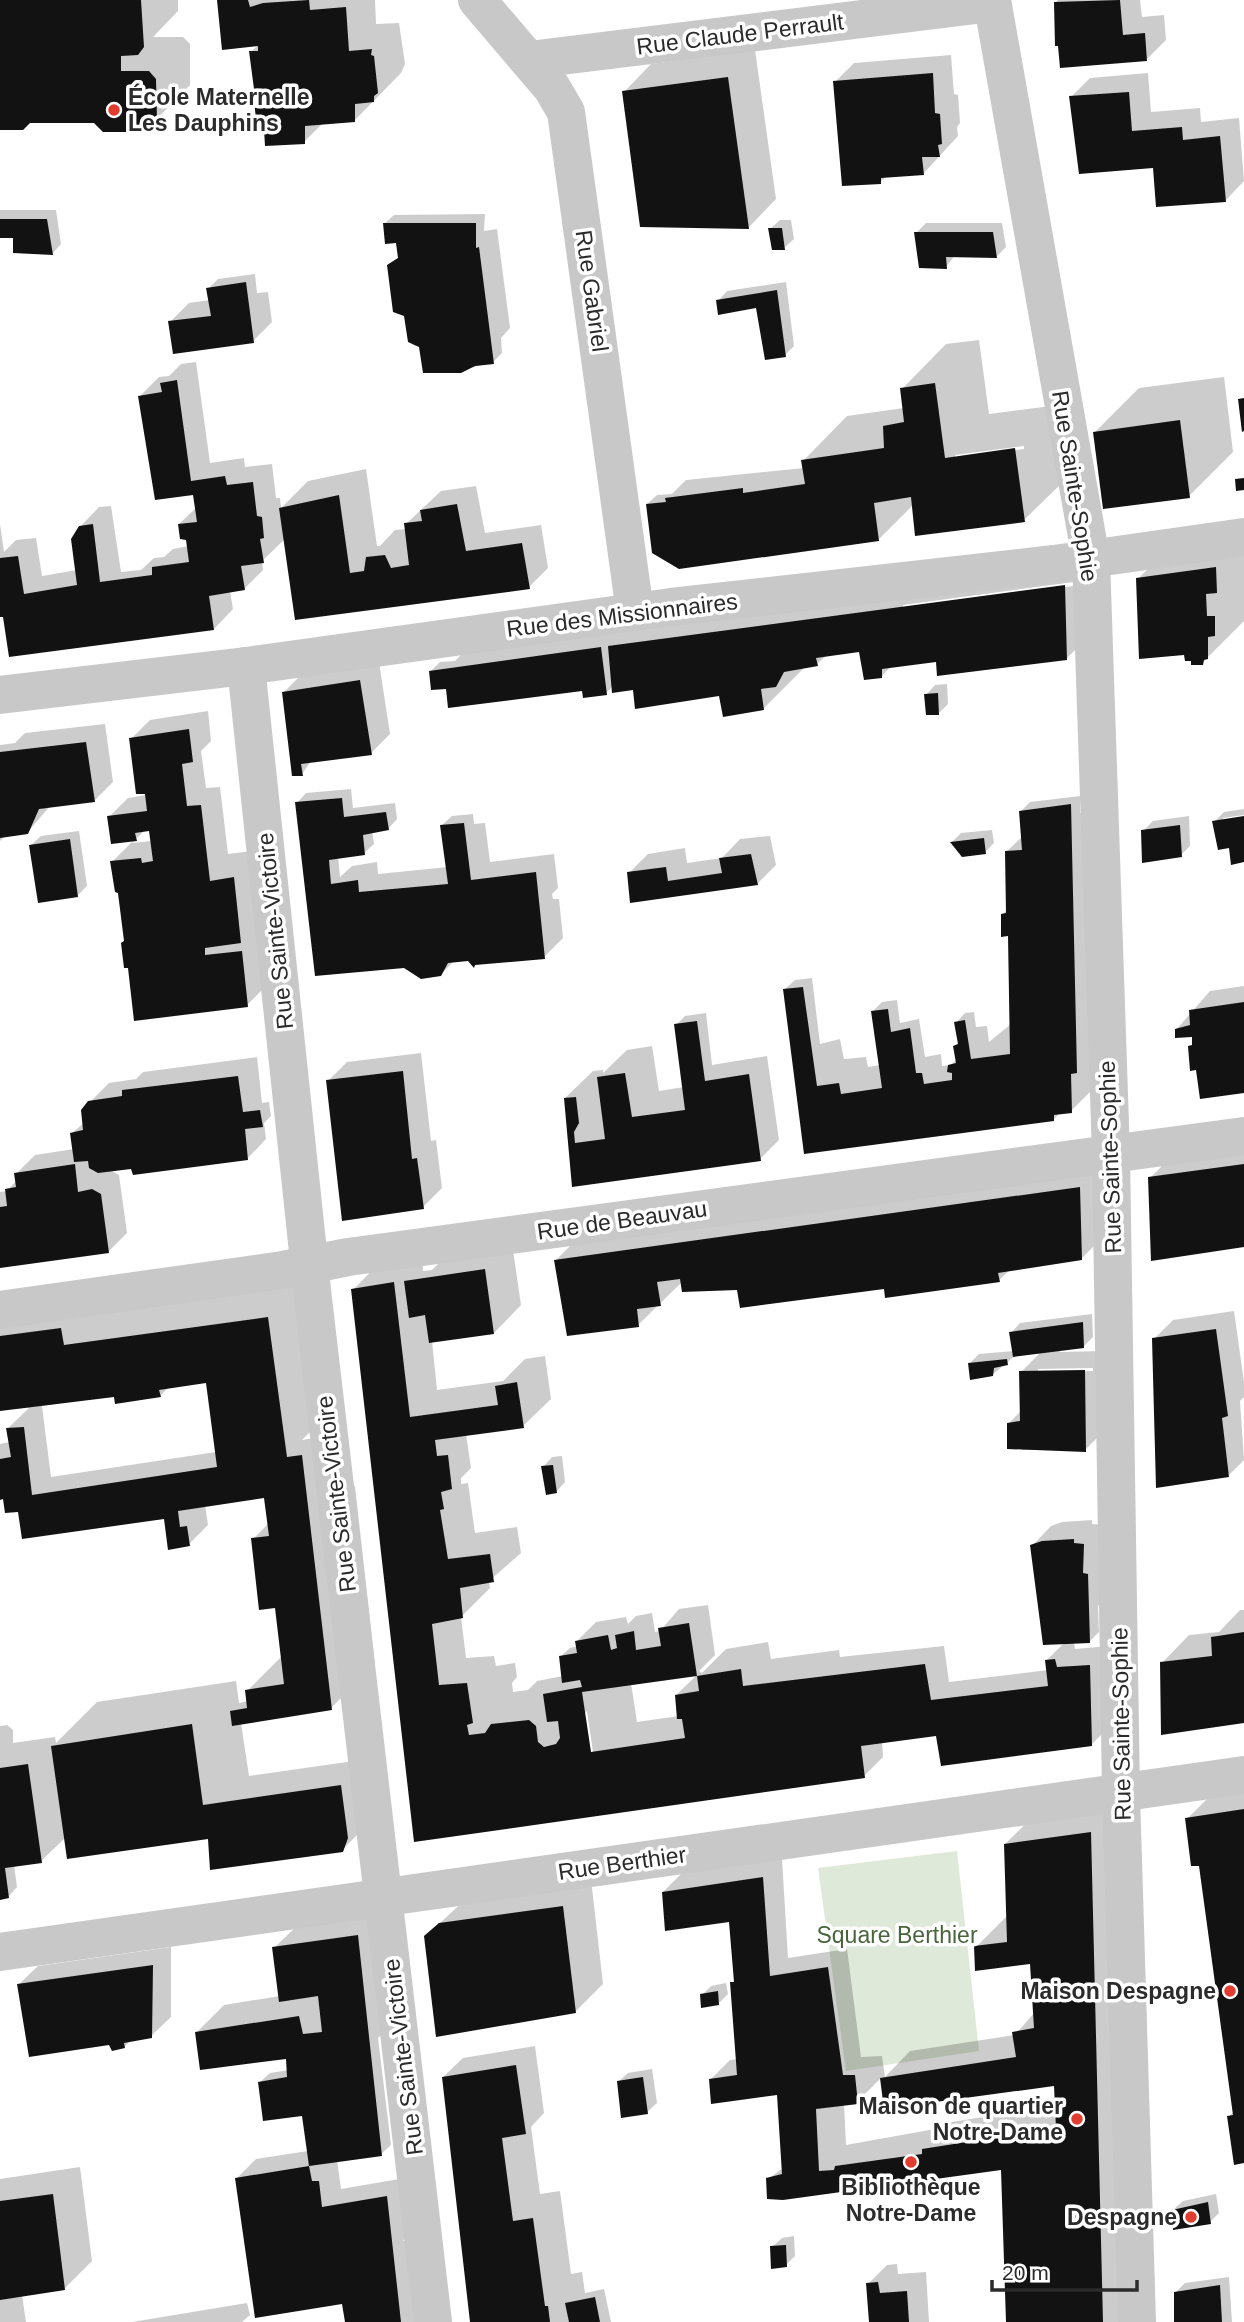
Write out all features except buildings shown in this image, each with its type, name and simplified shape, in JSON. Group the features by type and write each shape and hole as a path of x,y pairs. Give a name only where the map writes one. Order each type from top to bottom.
{"street":[{"name":"Rue Gabriel","path":"477,0 499,30 529,60 566,112 635,612"},
{"name":"Rue Claude Perrault","path":"529,60 992,1"},
{"name":"Rue Sainte-Sophie","path":"992,1 1091,559 1111,1154 1122,1794 1138,2322"},
{"name":"Rue des Missionnaires","path":"0,695 246,666 635,612 1091,559 1244,537"},
{"name":"Rue Sainte-Victoire","path":"246,666 311,1265 433,2322"},
{"name":"Rue de Beauvau","path":"0,1310 311,1265 348,1257 1244,1136"},
{"name":"Rue Berthier","path":"0,1952 1244,1775"}],"green space":[{"name":"Square Berthier","path":"957,1851 979,2051 846,2071 818,1868"}],"place":[{"name":"École Maternelle Les Dauphins","path":"114,110"},
{"name":"Maison Despagne","path":"1230,1991"},
{"name":"Maison de quartier Notre-Dame","path":"1077,2119"},
{"name":"Bibliothèque Notre-Dame","path":"911,2162"},
{"name":"Despagne","path":"1191,2217"}]}
